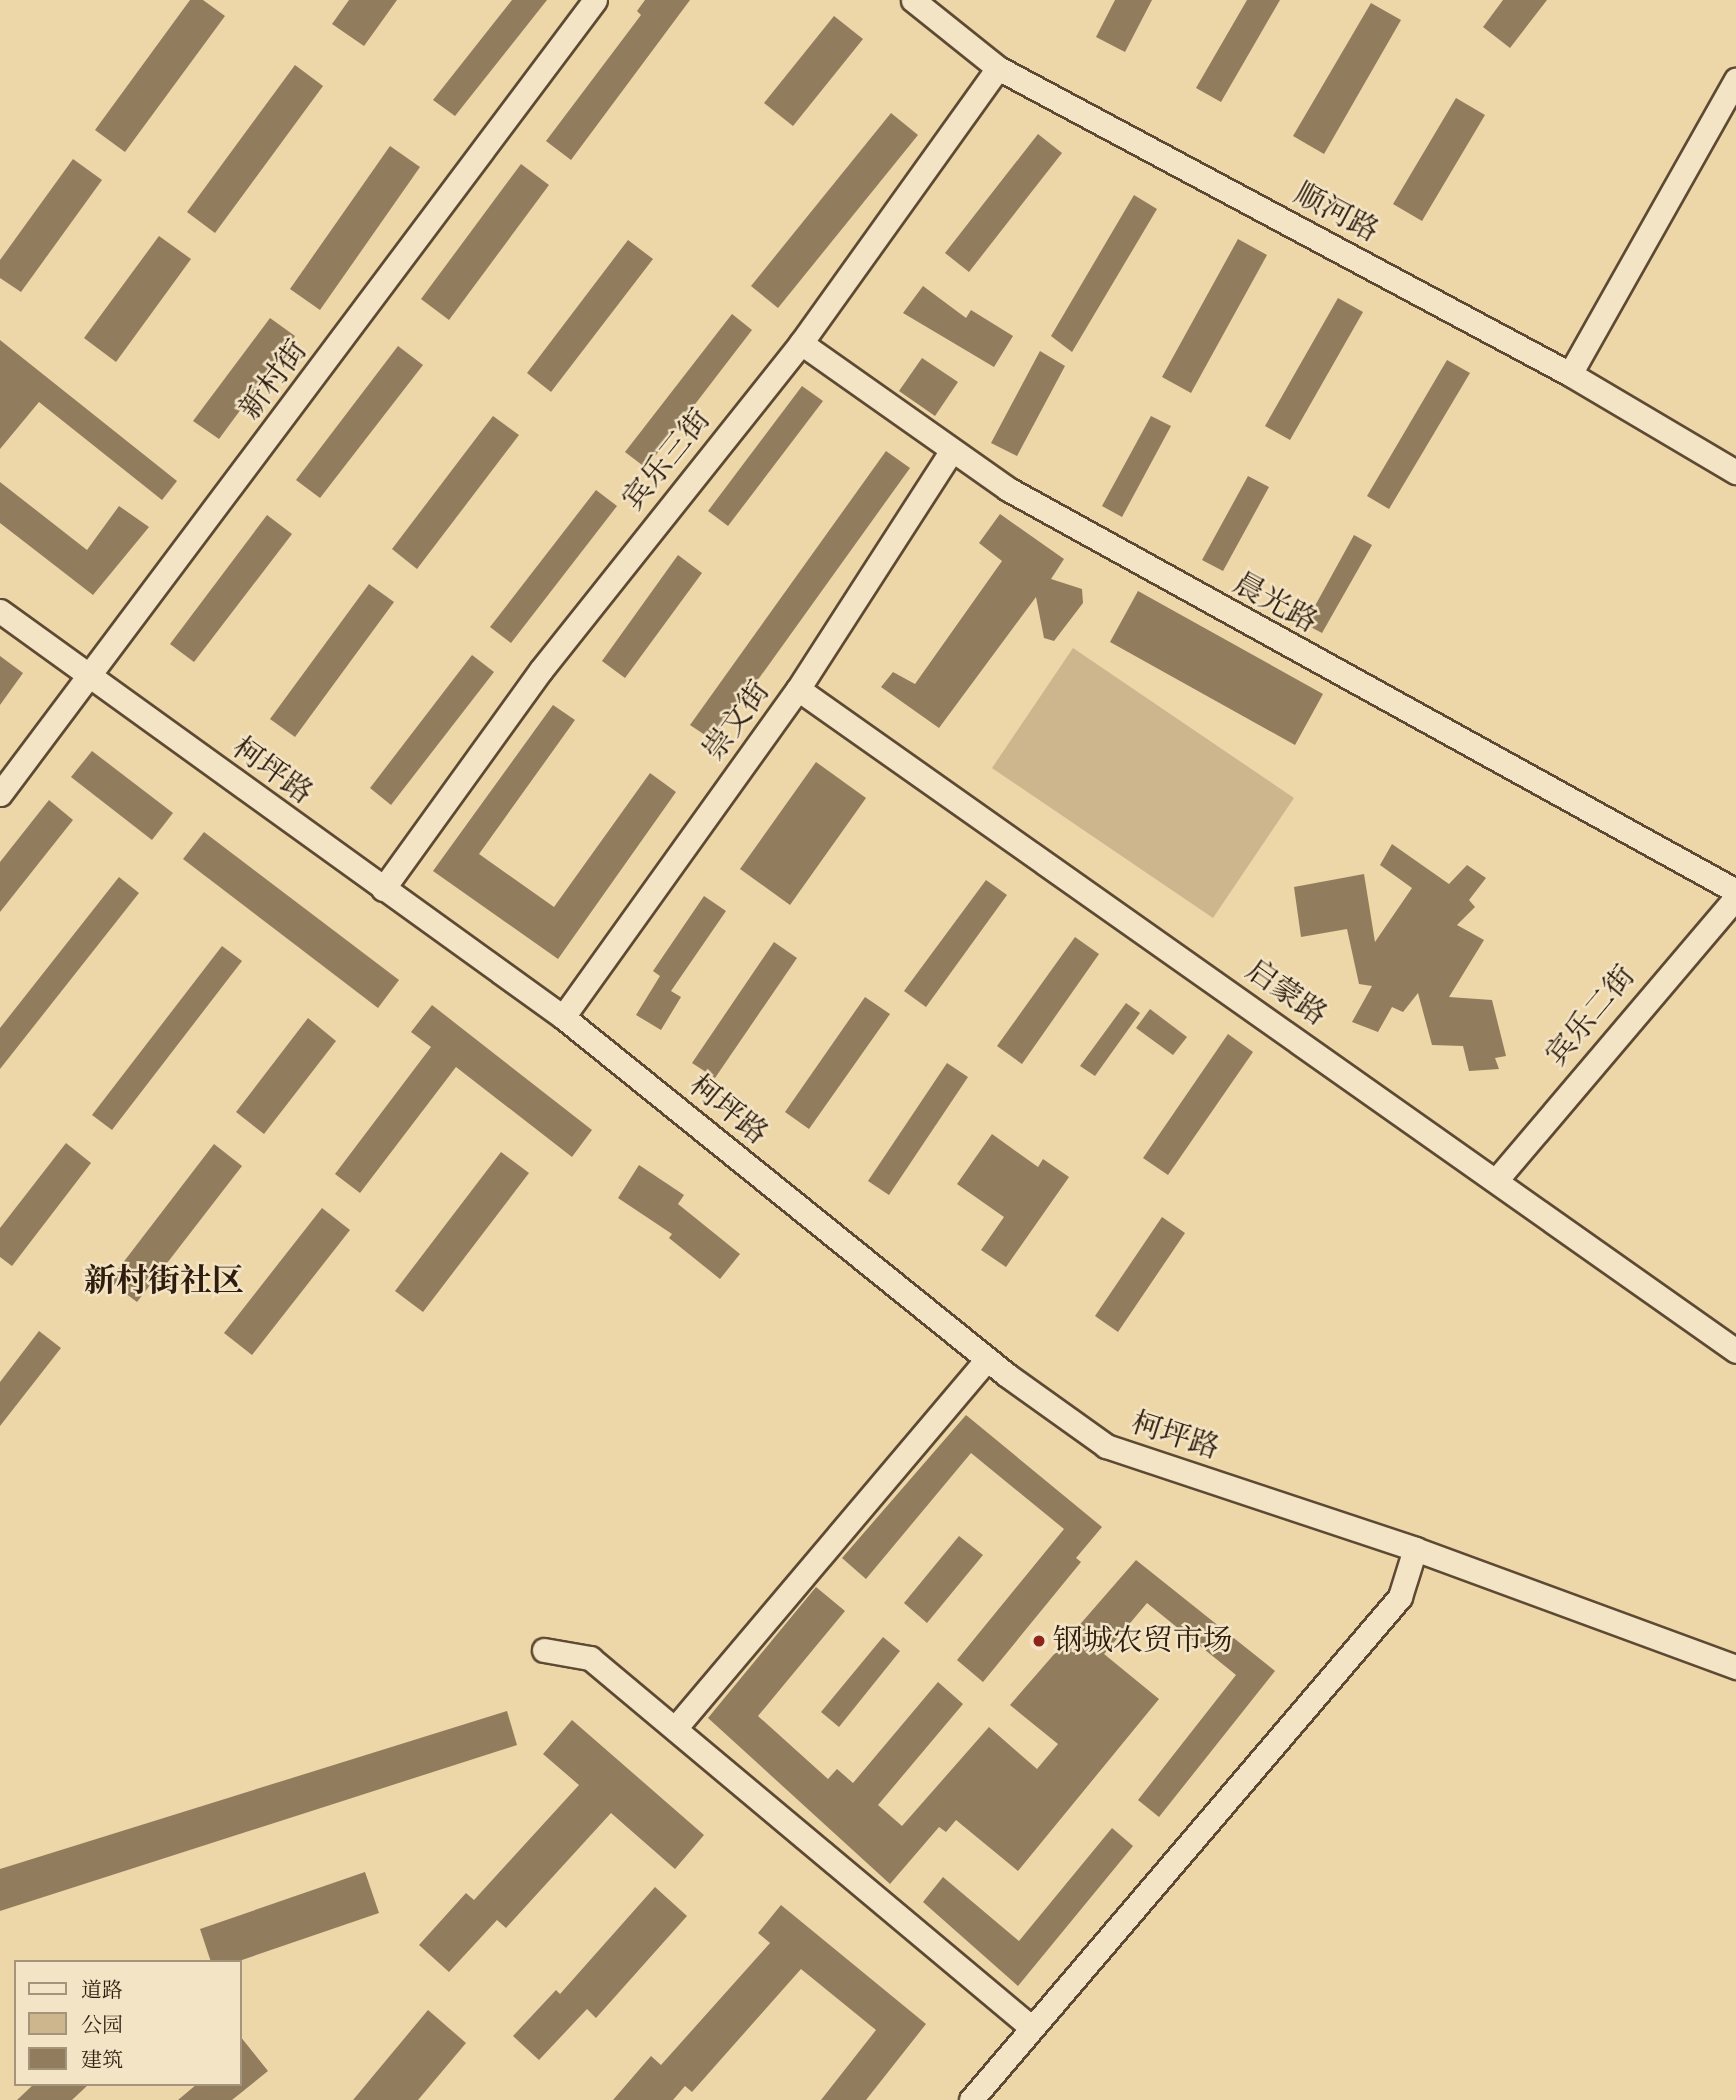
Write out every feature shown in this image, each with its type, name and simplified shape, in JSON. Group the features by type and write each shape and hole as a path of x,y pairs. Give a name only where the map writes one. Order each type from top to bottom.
{"street":[{"name":"新村街","path":"0,794 91,679 595,0"},
{"name":"顺河路","path":"913,0 998,68 1570,374 1736,472"},
{"name":"宾乐三街","path":"383,889 541,670 801,343 998,68"},
{"path":"1570,374 1736,79"},
{"name":"晨光路","path":"801,343 950,453 1736,891"},
{"name":"崇文街","path":"563,1017 798,689 950,453"},
{"name":"柯坪路","path":"0,611 563,1017 987,1359 1106,1446 1415,1549 1736,1667"},
{"name":"启蒙路","path":"798,689 1498,1178 1736,1351"},
{"name":"宾乐二街","path":"1498,1178 1736,897"},
{"path":"677,1726 987,1359"},
{"path":"971,2100 1400,1597 1415,1549"},
{"path":"544,1650 590,1658 677,1726 1032,2028"}],"green space":[{"path":"1073,648 1294,798 1213,918 992,768"}],"building":[{"path":"190,0 203,0 225,16 125,152 95,130"},
{"path":"349,0 397,0 364,46 332,24"},
{"path":"512,0 547,0 455,116 433,100"},
{"path":"645,0 690,0 571,160 546,141 641,15 637,11"},
{"path":"1115,0 1152,0 1125,52 1096,37"},
{"path":"1247,0 1280,0 1221,102 1196,88"},
{"path":"1503,0 1547,0 1510,48 1483,27"},
{"path":"1371,3 1401,20 1324,154 1293,136"},
{"path":"834,16 863,39 793,126 764,103"},
{"path":"295,65 323,86 215,233 187,212"},
{"path":"1456,98 1485,115 1422,221 1393,204"},
{"path":"891,113 918,135 778,308 751,286"},
{"path":"1038,134 1062,153 969,272 945,253"},
{"path":"390,146 420,167 320,310 290,289"},
{"path":"73,159 102,180 21,292 0,278 0,260"},
{"path":"521,164 549,185 449,320 421,299"},
{"path":"1134,195 1157,209 1072,352 1051,336"},
{"path":"159,236 191,259 116,362 84,338"},
{"path":"1238,239 1267,255 1191,393 1162,377"},
{"path":"628,240 653,259 551,392 527,373"},
{"path":"923,286 966,318 971,310 1013,336 994,367 903,313"},
{"path":"1338,298 1363,312 1290,440 1265,426"},
{"path":"732,314 752,330 646,468 625,452"},
{"path":"270,318 295,336 219,439 193,421"},
{"path":"0,340 177,481 162,500 39,402 0,449"},
{"path":"398,346 423,365 320,498 296,480"},
{"path":"1040,351 1065,366 1017,456 991,443"},
{"path":"922,358 958,382 935,416 899,391"},
{"path":"1447,360 1470,373 1389,509 1367,496"},
{"path":"802,386 823,401 728,526 708,511"},
{"path":"493,416 519,435 417,569 392,549"},
{"path":"1151,416 1171,426 1122,517 1102,506"},
{"path":"886,451 910,468 714,741 690,725"},
{"path":"1248,476 1269,487 1223,571 1202,560"},
{"path":"0,482 87,550 119,506 149,527 93,595 0,523"},
{"path":"596,490 617,506 511,643 490,627"},
{"path":"1000,514 1064,559 1051,579 1082,589 1083,603 1054,641 1044,638 1036,597 939,728 881,687 893,672 915,684 1002,561 979,543"},
{"path":"267,515 292,534 194,662 170,644"},
{"path":"1354,535 1372,545 1322,633 1305,624"},
{"path":"678,555 702,573 625,678 602,661"},
{"path":"369,584 394,602 295,737 270,719"},
{"path":"1138,591 1323,694 1295,745 1110,642"},
{"path":"472,655 494,672 391,805 370,788"},
{"path":"0,656 23,673 0,705"},
{"path":"553,705 575,720 479,854 554,907 650,773 676,792 558,959 433,871"},
{"path":"92,751 173,813 152,840 71,777"},
{"path":"816,762 866,798 790,905 740,869"},
{"path":"49,800 73,820 0,912 0,862"},
{"path":"204,832 399,980 378,1008 183,859"},
{"path":"1392,844 1449,884 1467,865 1486,878 1469,900 1475,907 1457,925 1484,940 1449,997 1492,1000 1506,1056 1495,1058 1499,1069 1469,1071 1463,1046 1432,1045 1418,993 1403,1012 1392,1007 1378,1032 1352,1022 1372,986 1359,984 1347,929 1301,937 1294,887 1364,874 1375,942 1412,888 1380,865"},
{"path":"119,877 139,893 0,1069 0,1028"},
{"path":"986,880 1007,895 926,1007 904,991"},
{"path":"704,896 726,911 671,991 681,997 661,1030 636,1015 660,976 653,971"},
{"path":"1075,937 1099,954 1022,1064 997,1046"},
{"path":"774,942 797,958 715,1078 692,1063"},
{"path":"222,946 242,961 112,1130 92,1115"},
{"path":"865,997 890,1014 809,1129 785,1112"},
{"path":"1126,1003 1140,1013 1095,1076 1080,1066"},
{"path":"432,1005 592,1130 572,1157 456,1067 360,1193 335,1174 431,1047 411,1032"},
{"path":"1150,1009 1187,1037 1173,1055 1136,1028"},
{"path":"308,1018 336,1041 264,1134 236,1112"},
{"path":"1228,1034 1253,1052 1168,1175 1143,1158"},
{"path":"947,1063 968,1077 889,1195 868,1181"},
{"path":"992,1134 1038,1167 1043,1159 1069,1177 1006,1267 981,1250 1004,1217 957,1184"},
{"path":"66,1143 91,1163 12,1266 0,1257 0,1228"},
{"path":"214,1144 242,1166 137,1302 109,1281"},
{"path":"501,1152 529,1173 423,1312 395,1291"},
{"path":"639,1165 684,1195 678,1204 740,1254 720,1279 669,1238 672,1234 618,1198"},
{"path":"322,1208 350,1230 252,1355 224,1333"},
{"path":"1162,1217 1185,1233 1118,1332 1095,1316"},
{"path":"39,1331 61,1348 0,1426 0,1382"},
{"path":"966,1415 1102,1527 1076,1558 1081,1562 983,1682 957,1660 1064,1529 971,1453 866,1579 842,1558"},
{"path":"959,1536 983,1555 927,1623 904,1603"},
{"path":"1136,1560 1275,1671 1159,1817 1138,1800 1236,1675 1147,1603 1104,1654 1159,1699 1018,1871 956,1820 946,1832 939,1827 890,1884 708,1718 816,1587 845,1611 758,1716 828,1779 837,1769 853,1783 938,1682 963,1704 878,1805 902,1826 989,1727 1037,1769 1058,1744 1010,1705"},
{"path":"883,1637 900,1651 839,1727 821,1712"},
{"path":"507,1711 517,1745 0,1911 0,1869"},
{"path":"572,1720 704,1835 675,1869 611,1813 506,1928 497,1920 449,1972 419,1945 466,1893 474,1900 579,1785 543,1754"},
{"path":"1112,1828 1133,1846 1018,1986 923,1902 943,1877 1019,1941"},
{"path":"365,1872 379,1913 242,1960 210,1960 200,1929"},
{"path":"655,1887 687,1916 596,2018 587,2009 539,2060 513,2036 556,1990 560,1994"},
{"path":"781,1905 926,2024 866,2100 821,2100 876,2030 801,1969 692,2092 685,2086 673,2100 613,2100 651,2056 661,2065 770,1943 758,1933"},
{"path":"428,2010 466,2043 418,2100 353,2100"},
{"path":"242,2038 268,2071 232,2100 178,2100 195,2086 242,2086"},
{"path":"32,2086 87,2086 72,2100 17,2100"}],"place":[{"name":"钢城农贸市场","path":"1039,1641"}],"district":[{"name":"新村街社区","path":"164,1281"}]}
